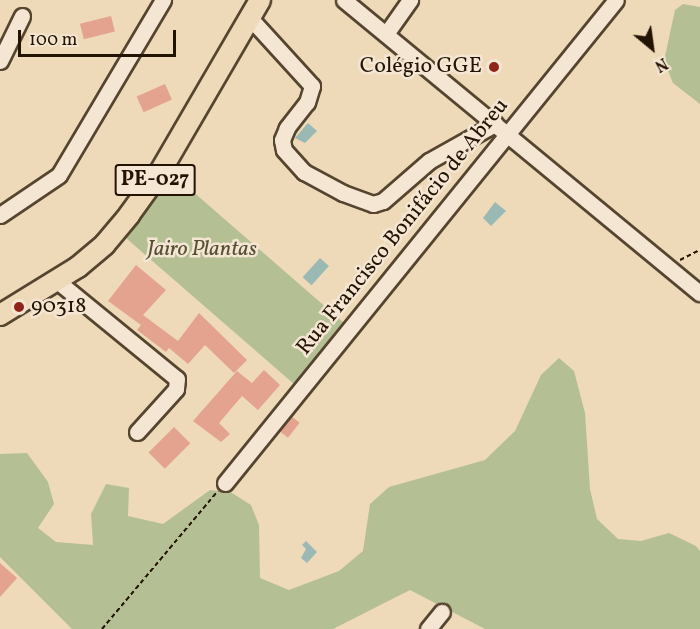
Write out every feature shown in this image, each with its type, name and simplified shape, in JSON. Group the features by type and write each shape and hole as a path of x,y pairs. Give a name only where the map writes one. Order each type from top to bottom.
{"main road":[{"name":"PE-027","path":"0,315 56,280 105,244 129,215 160,172 260,0"}],"street":[{"path":"0,215 59,176 163,0"},
{"path":"344,0 700,293"},
{"path":"386,34 410,0"},
{"name":"Rua Francisco Bonifácio de Abreu","path":"225,483 501,129 616,0"},
{"path":"0,61 22,16"},
{"path":"250,18 312,86 307,102 287,128 282,140 284,150 304,172 343,194 373,204 383,201 429,161 501,129"},
{"path":"56,280 177,379 176,389 137,432"},
{"path":"428,629 442,612"}],"path":[{"path":"667,267 700,250"},
{"path":"102,629 225,483"}],"green space":[{"path":"683,4 700,7 700,104 673,83 664,61 675,10"},
{"name":"Jairo Plantas","path":"175,176 346,325 294,385 123,236"},
{"path":"559,358 574,371 585,413 590,489 597,519 618,539 641,541 669,533 696,546 700,551 700,629 485,629 410,590 333,629 72,629 0,557 0,454 27,453 48,482 54,504 38,528 56,542 93,545 91,514 106,484 129,488 128,516 163,524 210,490 232,493 251,505 259,525 260,578 289,590 339,571 363,551 370,504 389,487 485,460 515,431 541,375"}],"water":[{"path":"308,123 317,131 305,143 295,138"},
{"path":"495,202 506,211 491,226 483,218"},
{"path":"320,258 329,266 312,285 303,277"},
{"path":"306,541 317,552 307,563 301,558 306,549 302,545"}],"building":[{"path":"111,16 115,32 84,39 80,24"},
{"path":"165,84 172,100 144,112 137,97"},
{"path":"136,265 166,290 143,315 178,341 199,313 247,360 234,373 205,345 188,364 169,348 166,352 137,330 141,325 108,301"},
{"path":"264,370 280,385 258,410 242,396 219,423 230,434 221,442 193,421 237,371 252,383"},
{"path":"291,416 300,423 288,438 279,431"},
{"path":"174,427 190,443 165,469 149,452"},
{"path":"0,563 17,578 0,597"}],"place":[{"name":"Colégio GGE","path":"494,67"},
{"name":"90318","path":"19,307"}]}
